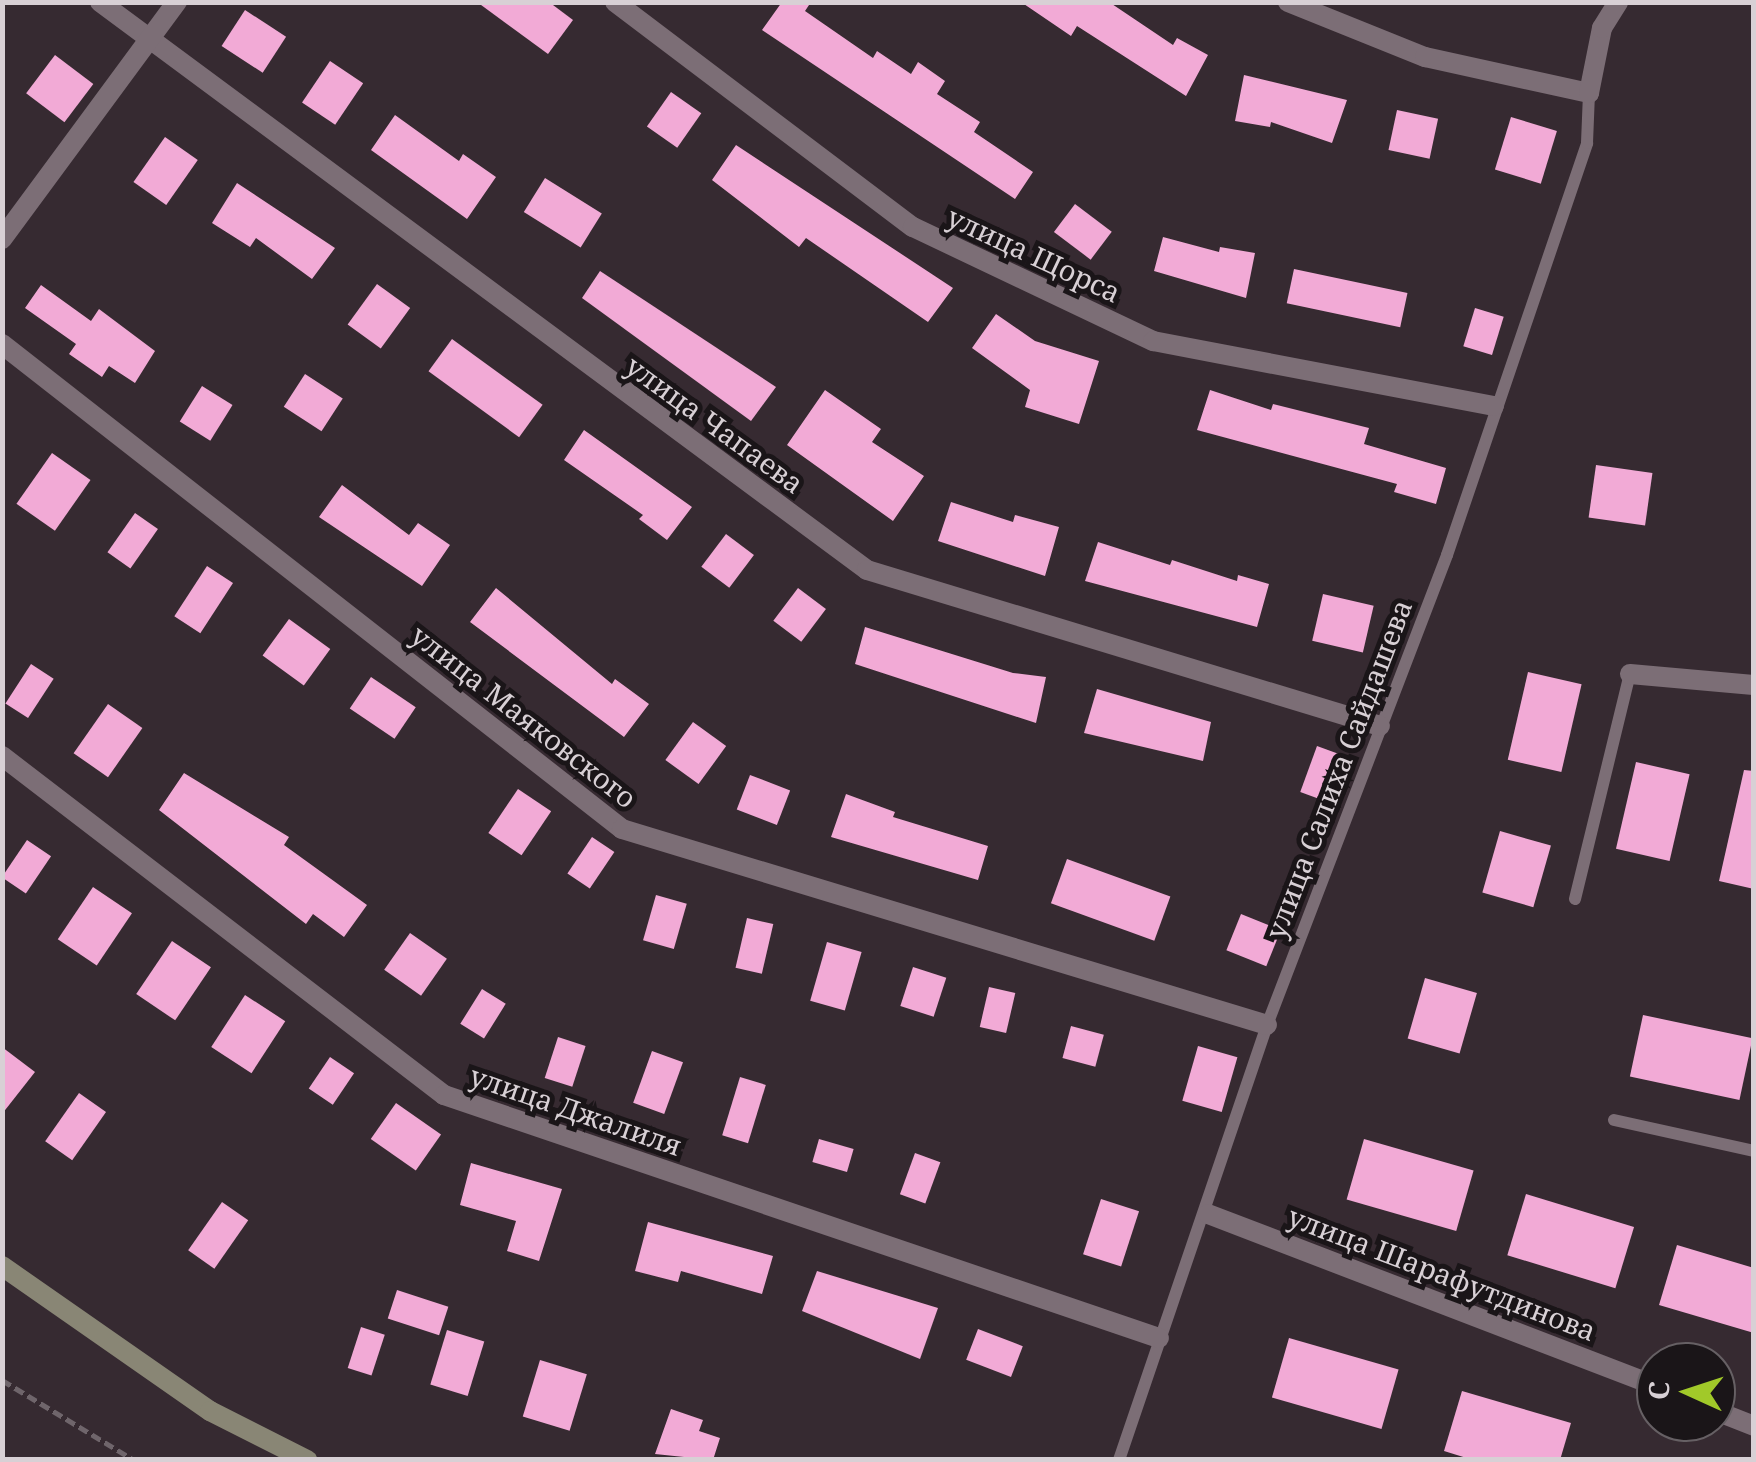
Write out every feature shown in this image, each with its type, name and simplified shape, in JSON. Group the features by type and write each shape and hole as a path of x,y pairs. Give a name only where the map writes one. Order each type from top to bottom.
{"main road":[{"path":"2,1266 210,1411 307,1460"}],"street":[{"name":"улица Чапаева","path":"100,2 867,570 1380,726"},
{"path":"2,239 177,2"},
{"name":"улица Щорса","path":"616,2 913,227 1153,341 1494,406"},
{"path":"1288,2 1425,58 1589,93 1602,28 1618,2"},
{"name":"улица Маяковского","path":"2,344 622,829 1267,1025"},
{"path":"1630,674 1754,686"},
{"name":"улица Джалиля","path":"2,756 444,1095 1160,1338"},
{"name":"улица Шарафутдинова","path":"1208,1214 1636,1378"}],"lane":[{"name":"улица Салиха Сайдашева","path":"1119,1460 1208,1214 1267,1025 1447,554 1494,406 1587,143 1589,93"},
{"path":"1575,899 1630,674"},
{"path":"1614,1120 1754,1150"}],"path":[{"path":"2,1380 134,1460"}],"building":[{"path":"477,2 549,2 573,20 548,54"},
{"path":"782,2 811,2 805,11 873,58 877,51 911,74 918,62 945,81 937,94 980,122 974,132 1033,172 1015,199 762,30"},
{"path":"1021,2 1109,2 1173,45 1177,38 1208,55 1186,96 1077,26 1071,36"},
{"path":"245,10 286,37 263,73 222,46"},
{"path":"55,55 93,84 64,122 26,93"},
{"path":"330,61 363,83 335,125 302,102"},
{"path":"1244,75 1347,100 1332,143 1271,122 1270,127 1235,121"},
{"path":"671,92 701,113 677,148 647,126"},
{"path":"1397,110 1438,119 1430,159 1388,150"},
{"path":"395,115 459,161 463,154 496,177 467,219 371,150"},
{"path":"1511,117 1557,131 1541,184 1495,170"},
{"path":"165,137 198,160 166,205 133,182"},
{"path":"736,145 953,288 928,322 806,238 799,247 712,180"},
{"path":"545,178 602,214 581,247 524,212"},
{"path":"237,183 335,248 312,279 256,238 250,247 212,223"},
{"path":"1075,204 1112,232 1091,260 1054,232"},
{"path":"1163,237 1219,252 1220,247 1255,253 1246,298 1154,271"},
{"path":"1294,269 1407,293 1400,327 1287,303"},
{"path":"600,271 776,387 751,421 582,298"},
{"path":"377,284 410,308 381,349 348,324"},
{"path":"41,285 91,321 99,309 155,351 135,383 109,366 102,377 69,354 76,344 25,308"},
{"path":"1475,308 1504,317 1492,355 1463,346"},
{"path":"996,314 1035,341 1099,361 1079,424 1025,407 1030,390 972,348"},
{"path":"452,339 543,405 519,437 428,371"},
{"path":"305,374 343,399 321,431 284,407"},
{"path":"202,386 233,405 210,441 180,422"},
{"path":"825,390 881,429 872,442 924,476 893,521 787,445"},
{"path":"1210,390 1271,410 1273,404 1369,428 1364,444 1446,468 1436,504 1394,492 1397,484 1197,430"},
{"path":"584,430 692,507 667,540 639,519 643,515 564,460"},
{"path":"52,453 91,480 55,531 16,504"},
{"path":"1596,465 1652,473 1645,525 1589,517"},
{"path":"342,485 409,535 418,523 450,545 422,586 319,517"},
{"path":"951,502 1013,522 1015,515 1059,527 1045,576 938,541"},
{"path":"135,513 158,529 130,568 107,552"},
{"path":"726,534 754,555 729,588 701,567"},
{"path":"1098,542 1170,565 1172,560 1237,581 1238,575 1269,584 1257,627 1085,581"},
{"path":"207,566 233,583 200,633 174,616"},
{"path":"496,588 612,684 615,679 649,704 624,737 470,622"},
{"path":"798,588 826,609 801,642 773,621"},
{"path":"1323,594 1374,606 1363,652 1312,641"},
{"path":"289,619 330,649 304,685 263,655"},
{"path":"865,627 1013,673 1046,677 1036,723 855,664"},
{"path":"31,664 54,679 28,718 5,703"},
{"path":"1528,672 1582,684 1561,772 1508,760"},
{"path":"371,677 416,707 395,739 350,709"},
{"path":"1097,689 1211,722 1203,761 1084,733"},
{"path":"108,704 142,728 108,777 74,753"},
{"path":"693,722 726,746 699,784 665,760"},
{"path":"1317,746 1342,755 1326,801 1300,792"},
{"path":"1636,762 1690,774 1670,861 1616,849"},
{"path":"1744,770 1754,771 1754,889 1719,881"},
{"path":"184,773 289,837 284,845 367,905 344,937 313,914 306,924 159,810"},
{"path":"750,775 790,790 777,825 737,810"},
{"path":"518,789 551,811 522,855 488,833"},
{"path":"846,794 895,812 893,817 988,846 978,880 831,837"},
{"path":"1500,831 1551,846 1533,907 1482,893"},
{"path":"592,837 614,852 590,889 567,873"},
{"path":"27,840 51,856 26,894 2,877"},
{"path":"1067,859 1170,897 1154,941 1051,903"},
{"path":"93,887 132,913 97,966 58,939"},
{"path":"656,895 687,904 674,949 643,940"},
{"path":"1241,914 1281,930 1266,966 1226,950"},
{"path":"747,918 773,924 762,974 736,968"},
{"path":"410,933 447,959 421,996 384,970"},
{"path":"172,941 211,967 175,1020 136,994"},
{"path":"827,942 862,952 845,1011 810,1001"},
{"path":"913,967 946,978 934,1017 900,1006"},
{"path":"1425,978 1477,993 1460,1053 1408,1039"},
{"path":"989,987 1015,993 1006,1033 980,1027"},
{"path":"482,989 506,1004 484,1039 460,1024"},
{"path":"245,995 285,1021 251,1073 211,1047"},
{"path":"1643,1015 1753,1038 1739,1100 1630,1077"},
{"path":"1071,1026 1104,1035 1095,1067 1062,1058"},
{"path":"558,1037 586,1046 572,1087 545,1078"},
{"path":"1198,1046 1237,1057 1222,1112 1182,1101"},
{"path":"2,1047 35,1072 2,1114"},
{"path":"652,1051 683,1062 664,1114 633,1103"},
{"path":"330,1057 354,1073 333,1105 309,1089"},
{"path":"740,1077 766,1085 748,1143 722,1135"},
{"path":"79,1093 106,1112 72,1160 45,1141"},
{"path":"396,1103 441,1135 416,1171 371,1139"},
{"path":"819,1139 854,1149 847,1172 812,1162"},
{"path":"1364,1139 1474,1170 1456,1231 1347,1200"},
{"path":"915,1153 940,1162 925,1204 900,1194"},
{"path":"471,1163 562,1189 539,1261 507,1251 516,1221 460,1205"},
{"path":"1526,1194 1634,1227 1615,1288 1507,1255"},
{"path":"1101,1199 1139,1211 1121,1267 1083,1254"},
{"path":"222,1202 248,1220 214,1269 188,1250"},
{"path":"648,1222 773,1256 762,1294 681,1271 678,1282 635,1271"},
{"path":"1677,1245 1754,1268 1754,1333 1659,1305"},
{"path":"817,1271 938,1308 920,1359 802,1311"},
{"path":"397,1290 448,1307 439,1335 388,1319"},
{"path":"361,1327 385,1335 371,1376 348,1368"},
{"path":"978,1329 1023,1346 1011,1377 966,1360"},
{"path":"447,1330 484,1341 468,1396 430,1385"},
{"path":"1289,1338 1399,1369 1381,1429 1272,1398"},
{"path":"540,1360 587,1374 570,1431 523,1416"},
{"path":"1462,1391 1571,1423 1560,1460 1473,1460 1444,1451"},
{"path":"671,1409 703,1420 699,1431 720,1438 713,1460 655,1454"}]}
